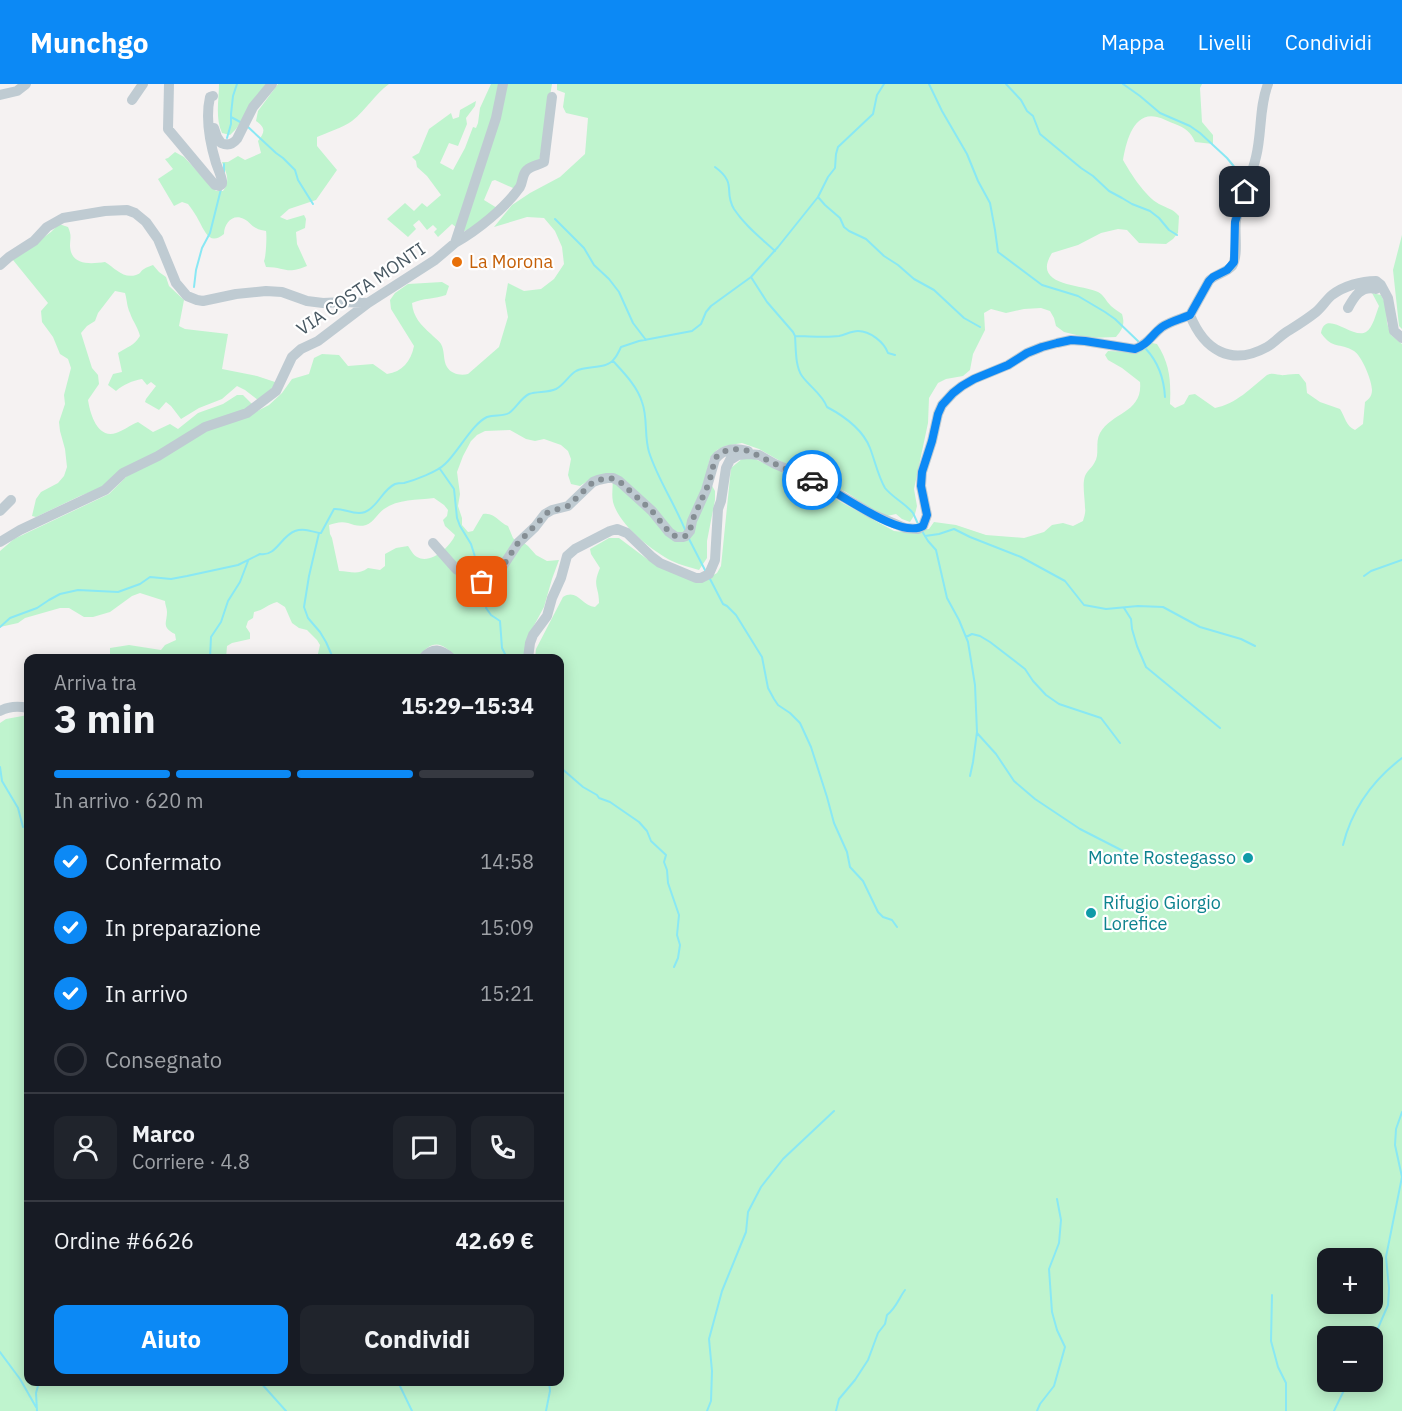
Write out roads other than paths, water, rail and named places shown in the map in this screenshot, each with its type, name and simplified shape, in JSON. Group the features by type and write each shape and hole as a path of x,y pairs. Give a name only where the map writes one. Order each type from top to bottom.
{"street":[{"path":"0,95 17,91 26,84"},
{"path":"132,100 143,84"},
{"path":"170,84 168,129 208,178 218,186 222,184 222,181 213,150 208,113 210,98 213,96"},
{"path":"214,84 212,111 216,137 221,143 230,145 237,139 253,107 272,84"},
{"path":"455,243 496,118 503,84"},
{"path":"433,543 456,569 478,581 489,580 497,575 518,543 548,512 568,506 595,481 610,478 624,484 652,511 672,535 683,537 690,531 692,521 709,483 715,459 727,450 740,449 759,455 818,482 872,514 905,528 918,529 923,526 927,515 921,486 922,472 938,414 948,398 962,386 1008,365 1027,353 1071,340 1135,349 1148,342 1160,329 1171,322 1190,315 1209,281 1227,270 1234,262 1235,222 1260,142 1264,96 1268,84"},
{"name":"VIA COSTA MONTI","path":"0,542 20,530 105,490 123,473 158,456 205,427 247,413 276,391 292,357 301,349 325,336 368,303 435,260 455,243 473,232 510,198 521,185 523,175 528,169 544,162 552,97"},
{"path":"0,265 34,242 47,226 63,218 127,210 140,216 158,239 176,284 187,296 197,300 266,291 282,292 307,301 323,303 368,303"},
{"path":"1190,315 1207,344 1212,348 1224,353 1244,355 1269,346 1304,322 1341,290 1362,282 1376,281 1385,291 1391,306 1394,331 1402,338"},
{"path":"1348,308 1356,295 1365,288 1371,287 1385,291"},
{"path":"529,654 533,635 547,616 567,556 575,549 610,531 617,530 627,533 652,557 668,567 696,578 710,574 715,560 718,509 728,463 738,455 759,455"},
{"path":"0,511 11,500"},
{"path":"428,654 435,651 447,654"},
{"path":"0,711 15,707 24,708"}],"waterway":[{"path":"227,138 237,84"},
{"path":"331,654 320,632 308,618 304,607 319,533 334,509 357,513 369,510 395,484 420,478 441,467 487,417 509,413 529,394 556,389 576,371 606,365 615,358 621,347 639,341 692,331 701,324 711,306 751,277 818,197 835,168 838,147 873,114 877,95 884,84"},
{"path":"929,84 967,154 990,203 998,252 1042,285 1078,296 1105,312 1140,343"},
{"path":"1006,84 1033,116 1040,134 1109,191 1150,211 1177,235"},
{"path":"1123,84 1160,113 1200,133 1236,169"},
{"path":"231,117 242,123"},
{"path":"247,126 295,170 298,180 313,204"},
{"path":"224,164 224,172"},
{"path":"715,167 726,178 731,203 738,215 775,251"},
{"path":"194,287 202,248 210,233 221,189"},
{"path":"818,197 840,218 844,227 866,239 914,279 934,290 964,318 980,327"},
{"path":"555,219 584,248 594,265 619,292 633,323 646,340"},
{"path":"751,277 767,302 793,332 797,362 802,376 827,407 846,419 863,435 885,488 913,513 919,526"},
{"path":"795,336 834,337 863,331 876,338 888,353 895,355"},
{"path":"1146,349 1160,371 1165,397"},
{"path":"613,361 630,380 640,396 645,414 649,452 686,532"},
{"path":"440,469 454,489 457,518 471,544 481,576"},
{"path":"925,536 954,529 1021,557 1065,581 1084,605 1106,609 1138,606 1163,607 1200,627 1241,639 1255,646"},
{"path":"0,627 10,618 37,608 60,594 78,590 118,592 140,584 150,577 171,579 238,565 260,554 270,552 295,531 319,533"},
{"path":"922,531 936,550 947,598 968,642 975,685 977,732 970,776"},
{"path":"688,537 706,572"},
{"path":"1364,576 1371,571 1402,560"},
{"path":"210,654 211,637 221,622 228,601 240,582 248,561"},
{"path":"709,577 723,604 736,615 762,657 768,688 774,699 800,723 811,747 850,867 863,881 878,912 883,917 892,920 897,927"},
{"path":"484,584 488,596 486,608 500,621 502,648 505,654"},
{"path":"1124,608 1131,619 1137,646 1146,667 1220,728"},
{"path":"966,637 972,634 990,642 1025,669 1046,695 1059,704 1101,718 1120,743"},
{"path":"977,733 996,754 1014,781 1035,799 1080,829 1133,854"},
{"path":"1343,845 1352,819 1365,796 1402,758"},
{"path":"0,767 2,781 18,808 23,827"},
{"path":"564,770 599,798 610,802 639,822 647,831 651,841 666,855 664,862 668,883 679,915 677,935 680,945 674,967"},
{"path":"707,1411 711,1401 712,1371 709,1339 722,1291 746,1232 748,1212 761,1187 783,1159 834,1111"},
{"path":"1379,1326 1388,1305 1386,1257 1402,1177 1395,1145 1396,1129 1402,1112"},
{"path":"1037,1411 1054,1386 1065,1347 1052,1312 1049,1269 1059,1243 1061,1220 1057,1199"},
{"path":"836,1411 839,1399 868,1360 887,1315 905,1290"},
{"path":"1272,1295 1271,1341 1278,1367 1286,1383 1286,1411"},
{"path":"0,1352 20,1379 36,1407"},
{"path":"37,1411 38,1386"},
{"path":"264,1386 286,1411"},
{"path":"400,1386 412,1411"},
{"path":"546,1411 549,1386"},
{"path":"1334,1411 1343,1392"}],"place":[{"name":"La Morona","path":"457,262"},
{"name":"Monte Rostegasso","path":"1248,858"},
{"name":"Rifugio Giorgio Lorefice","path":"1091,913"}]}
